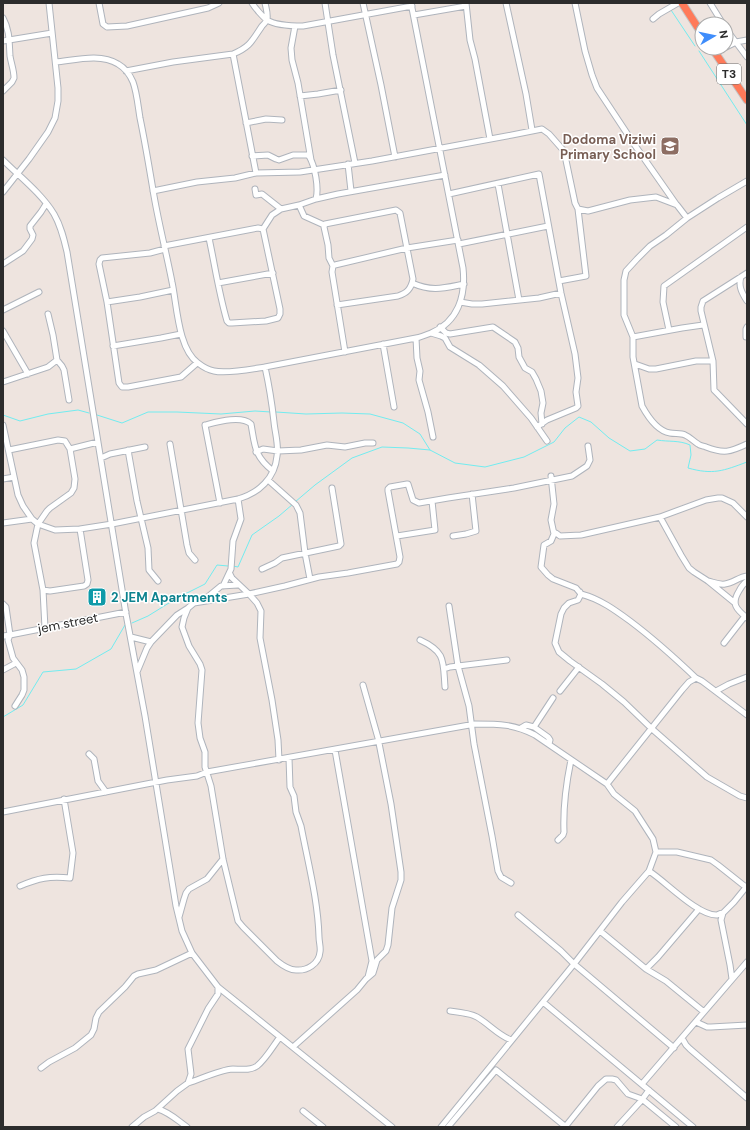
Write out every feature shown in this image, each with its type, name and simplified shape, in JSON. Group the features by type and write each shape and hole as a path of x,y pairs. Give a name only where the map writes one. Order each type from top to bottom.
{"highway":[{"path":"678,4 694,24"},
{"name":"T3","path":"717,56 747,100"}],"street":[{"path":"3,192 48,132 55,118 58,94 49,3"},
{"path":"99,3 103,24 107,27 114,27 145,22 208,8 219,3"},
{"path":"126,71 172,62 233,54 248,46 268,20 266,3"},
{"path":"325,3 333,55 355,163"},
{"path":"363,3 395,157"},
{"path":"506,3 526,94 532,130"},
{"path":"575,3 585,51 597,88 634,144 687,218"},
{"path":"710,3 718,16"},
{"path":"56,62 97,58 112,60 123,67 133,82 181,334 187,351 197,363 210,370 219,372 266,367 416,338 440,328 453,316 463,297 463,268 412,5 328,22 295,26 268,20 254,4"},
{"path":"414,15 466,4 470,40 490,139"},
{"path":"653,19 667,9 678,4"},
{"path":"3,18 8,29 10,39 10,53 14,78 3,91"},
{"path":"295,26 291,54 314,169 317,190 316,199"},
{"path":"3,41 52,32"},
{"path":"734,39 747,57"},
{"path":"736,42 747,40"},
{"path":"233,54 256,173"},
{"path":"300,96 341,90"},
{"path":"246,122 266,119 282,120"},
{"path":"153,191 197,182 235,178 256,173 300,172 395,157 542,128 564,151 568,175 578,210 586,276 559,281"},
{"path":"252,156 267,154 279,160 289,156 307,155 311,160"},
{"path":"3,160 38,194 54,214 67,252 136,672 145,716 179,918 186,942 192,953 218,987 392,1127"},
{"path":"348,164 352,191"},
{"path":"209,238 222,304 227,321 229,323 275,320 280,314 280,309 263,229 272,216 281,209 316,199 445,174"},
{"path":"449,194 539,174 561,293 575,354 578,378 576,392 578,406 554,417 540,426"},
{"path":"747,181 687,218 650,246 626,271 624,280 624,315 633,337 633,353 642,406 652,421 661,430 685,435 698,445 718,452 735,450 747,444"},
{"path":"498,184 519,300"},
{"path":"255,189 256,195 262,194 281,209"},
{"path":"578,210 588,211 630,200 656,197 677,205"},
{"path":"3,264 23,251 32,239 33,235 30,226 46,204"},
{"path":"299,205 304,216 324,225"},
{"path":"324,225 326,223 396,210 398,211 401,216 413,279 409,290 403,294 337,305"},
{"path":"324,225 329,258 333,266 332,272 346,352"},
{"path":"333,266 407,248 458,242 548,226"},
{"path":"669,330 664,302 664,286 747,227"},
{"path":"197,363 181,377 124,388 122,387 119,383 107,302 99,264 100,260 102,258 150,253 209,238 258,228 263,229"},
{"path":"218,283 273,273"},
{"path":"747,273 703,301 700,307 703,325 713,361 714,390 720,398 747,424"},
{"path":"741,277 740,285 747,301"},
{"path":"412,283 426,288 440,288 464,284"},
{"path":"107,302 173,290"},
{"path":"3,310 39,292"},
{"path":"460,302 476,305 538,298 561,293"},
{"path":"48,314 57,360 64,370 69,400"},
{"path":"633,337 703,325"},
{"path":"746,337 747,326"},
{"path":"440,328 446,333 450,334 493,327 515,342 519,357 526,368 532,372 540,391 543,404 540,426"},
{"path":"3,331 28,374"},
{"path":"431,333 445,338 450,347 479,365 499,382 540,426 547,441"},
{"path":"113,346 181,334"},
{"path":"416,338 420,380 433,436"},
{"path":"383,344 394,407"},
{"path":"3,382 48,367 57,360"},
{"path":"635,364 649,369 656,369 696,361 713,361"},
{"path":"3,425 18,495 22,506 38,524 55,530 80,529 220,503 246,497 256,492 268,480 273,471 278,451 266,367"},
{"path":"220,503 205,425 214,422 240,419 248,421 251,424 256,452 265,464 273,471"},
{"path":"9,450 58,440 65,441 70,449 75,479 74,488 71,493 50,508 38,524 34,543 43,590 45,628"},
{"path":"70,449 98,442"},
{"path":"256,452 264,449 278,451 301,450 327,445 345,447 373,443"},
{"path":"170,444 189,553 195,560"},
{"path":"136,672 151,642 176,615 194,603 204,600 249,594 310,579 348,574 397,564 400,557 388,489 390,487 407,484 413,500 419,503 551,478 572,476 587,466 590,460 588,446"},
{"path":"101,458 110,454 145,447"},
{"path":"128,450 137,501 148,548 149,570 158,581"},
{"path":"3,479 14,477"},
{"path":"551,478 554,504 551,520 554,534 551,541 544,545 540,565 541,568 553,579 576,588 581,594 578,600 569,603 560,614 555,643 559,652 624,702 707,777 740,796 747,798"},
{"path":"268,480 296,505 300,513 310,579"},
{"path":"262,569 282,558 339,546 341,544 342,541 332,488"},
{"path":"453,536 476,531 472,494"},
{"path":"554,534 556,533 561,536 581,535 660,517 706,500 718,498 722,498 733,503 747,517"},
{"path":"223,586 230,574 232,566 233,541 241,519 238,499"},
{"path":"397,536 436,530 432,500"},
{"path":"660,517 689,568 735,603 746,617 724,643"},
{"path":"3,523 32,519"},
{"path":"43,590 84,586 87,584 88,580 80,529"},
{"path":"230,574 232,578 257,603 261,611 260,638 272,700 278,740 279,760"},
{"path":"548,575 552,575 577,588 582,594 604,602 663,647 696,678 716,691 747,715"},
{"path":"708,581 728,584 741,577 747,576"},
{"path":"735,603 735,598 747,581"},
{"path":"204,600 223,586 238,584"},
{"path":"3,604 6,607 10,628 8,643 16,662 24,672 24,690 15,706"},
{"path":"449,606 458,666 469,706 474,744 498,871 501,878 511,883"},
{"path":"188,608 182,627 189,646 202,670 197,718 200,738 205,752 204,763 211,786 223,859 238,921 283,966 295,970 303,970 317,962 320,952 318,917 301,826 296,812 294,796 290,787 289,758"},
{"name":"jem street","path":"3,636 126,612"},
{"path":"131,637 151,642"},
{"path":"420,640 430,644 440,653 443,660 445,687"},
{"path":"444,669 508,660"},
{"path":"3,670 16,662"},
{"path":"560,691 579,667"},
{"path":"716,691 747,677"},
{"path":"607,784 687,684 696,678"},
{"path":"293,1047 357,990 373,973 377,960 386,951 388,946 392,908 401,877 379,742 363,685"},
{"path":"534,727 553,698"},
{"path":"3,812 155,782 192,777 207,772 335,750 471,724 498,724 521,728 549,744 607,784 614,794 635,811 653,839 656,852 649,871 622,902 574,964 441,1127"},
{"path":"521,728 526,725 534,727 548,737 550,742 549,744"},
{"path":"335,750 372,961 368,977"},
{"path":"89,754 94,759 98,781 106,792"},
{"path":"558,840 564,832 564,806 571,760"},
{"path":"20,886 35,880 55,876 70,878 73,853 64,800"},
{"path":"649,871 695,907 716,915 722,913 747,887 711,860 676,852 656,852"},
{"path":"179,918 186,893 207,879 223,859"},
{"path":"646,969 699,909"},
{"path":"722,913 721,925 732,979"},
{"path":"518,914 574,964 674,1048"},
{"path":"600,931 646,969 666,981 704,1012"},
{"path":"41,1068 52,1060 75,1048 91,1035 99,1012 125,987 134,976 153,972 192,953"},
{"path":"642,1084 747,962"},
{"path":"188,1083 191,1074 188,1049 208,1009 218,994 218,987"},
{"path":"543,1002 693,1127"},
{"path":"450,1011 476,1016 502,1036 511,1040"},
{"path":"696,1022 707,1027 747,1025"},
{"path":"132,1127 144,1117 158,1109 188,1083 222,1071 256,1067 280,1036"},
{"path":"682,1038 690,1049 747,1098"},
{"path":"448,1127 496,1070 565,1127 598,1086 606,1080 612,1079 616,1080 628,1094 642,1099 676,1127"},
{"path":"617,1127 649,1090"},
{"path":"158,1109 170,1114 187,1127"},
{"path":"303,1111 323,1127"}],"waterway":[{"path":"671,10 694,44"},
{"path":"702,56 747,125"},
{"path":"3,415 20,421 48,414 78,410 89,413"},
{"path":"97,415 122,423 148,412 221,414 255,411 271,412"},
{"path":"276,412 306,414 370,414 403,423 420,434 430,450"},
{"path":"295,502 315,485 352,458 382,447 430,450 455,463 485,467 524,457 554,442 565,428 579,417 591,422 609,438 630,451 645,449 657,440 686,443 690,445 691,455 688,468 711,472 731,468 747,462"},
{"path":"233,566 238,567 252,535 293,504"},
{"path":"132,623 148,616 177,598 205,584 217,565 228,566"},
{"path":"3,717 23,705 43,672 76,669 111,649 125,625"}],"place":[{"name":"Dodoma Viziwi Primary School","path":"670,146"},
{"name":"2 JEM Apartments","path":"97,597"}]}
